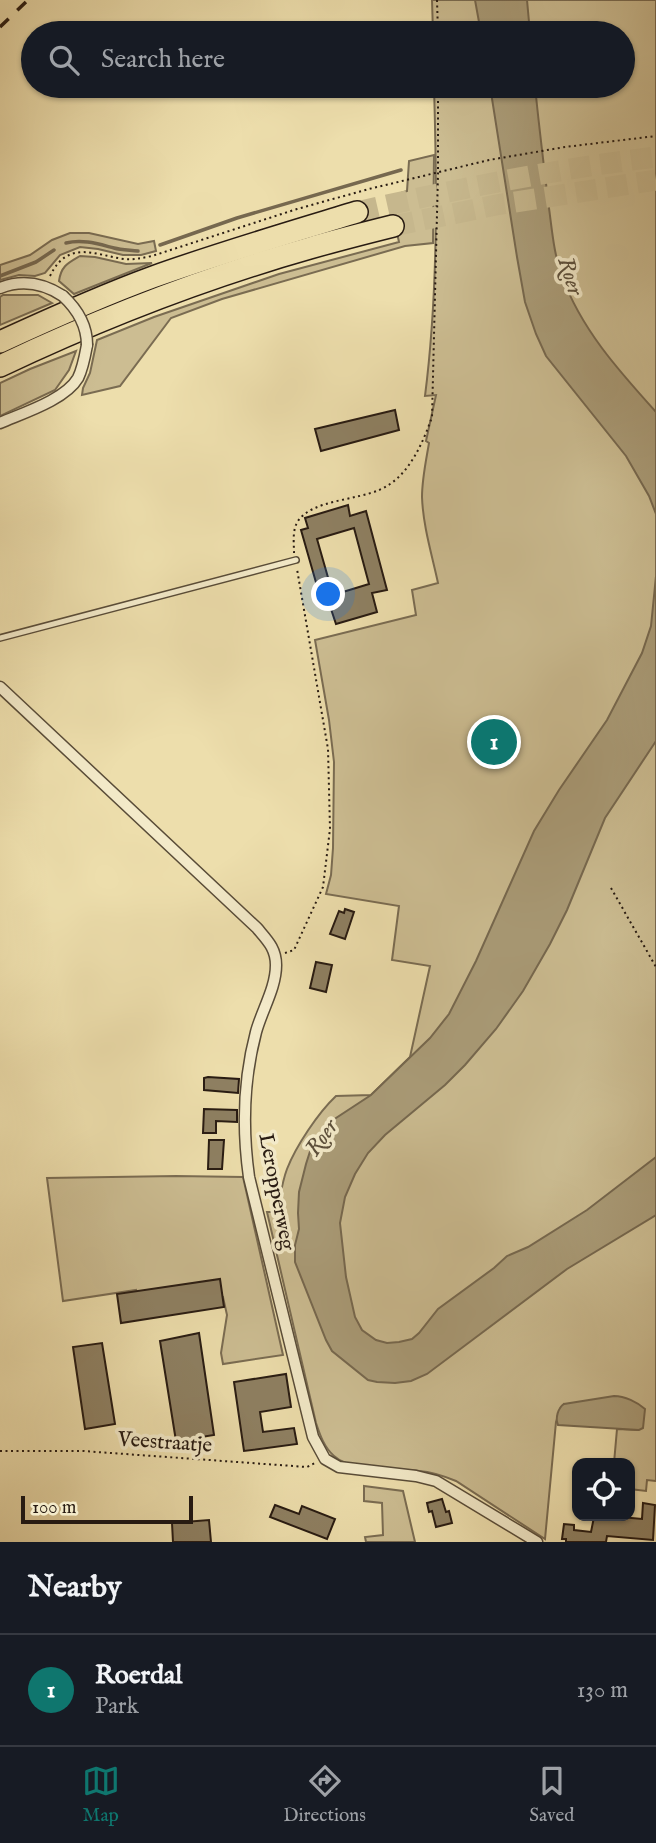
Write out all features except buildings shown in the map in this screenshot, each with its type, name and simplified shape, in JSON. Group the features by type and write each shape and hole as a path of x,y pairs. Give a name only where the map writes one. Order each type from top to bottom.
{"highway":[{"path":"0,342 150,278 357,212"},
{"path":"0,366 177,292 308,248 393,226"}],"street":[{"path":"0,288 18,283 35,284 47,286 63,296 72,304 83,323 87,345 78,377 66,391 0,423"},
{"path":"0,687 257,928 274,948 275,957"},
{"name":"Leropperweg","path":"275,957 275,977 249,1062 244,1106 244,1143 249,1177 313,1437 325,1459"},
{"path":"325,1459 340,1467 436,1480 537,1542"}],"lane":[{"path":"0,638 296,560"}],"path":[{"path":"438,0 438,21"},
{"path":"275,957 294,950 323,887 330,830 328,749 293,536 298,521 311,509 379,490 393,481 410,464 422,444 432,417 438,98"},
{"path":"49,280 60,262 69,255 89,251 134,259 152,256 297,209 489,160 656,136"},
{"path":"611,888 656,967"},
{"name":"Veestraatje","path":"0,1451 83,1451 307,1467 325,1459"}],"shaded area":[{"path":"432,0 656,0 656,1481 647,1480 646,1491 635,1490 635,1458 614,1458 617,1429 639,1430 564,1404 556,1422 545,1539 451,1479 424,1472 351,1465 334,1456 323,1441 316,1423 267,1212 277,1212 291,1160 308,1130 329,1103 336,1096 371,1095 410,1057 430,966 392,960 399,906 326,894 333,848 334,762 315,640 416,615 412,590 438,583 426,530 422,497 429,443 426,441 436,395 425,396 436,241 434,98 635,98 635,21 433,21"},
{"path":"434,155 433,243 405,246 222,299 171,318 120,386 82,395 97,340 154,317 279,274 399,242 389,197 407,191 409,161"},
{"path":"70,233 89,233 138,244 154,241 156,251 141,255 123,255 80,247 60,255 45,273 0,280 0,265 30,255 52,240"},
{"path":"80,256 126,264 152,263 74,294 59,281 63,268"},
{"path":"38,295 52,303 0,325 0,297"},
{"path":"76,351 69,370 55,390 0,416 0,383"},
{"path":"243,1177 283,1355 223,1364 221,1353 227,1315 223,1297 139,1307 136,1290 63,1301 47,1178"},
{"path":"364,1486 403,1491 415,1542 366,1542 365,1537 383,1535 382,1503 364,1501"}],"water":[{"path":"475,0 527,0 529,21 479,21"},
{"path":"492,98 536,98 552,234 562,276 590,332 656,412 656,514 626,456 546,356 525,302"},
{"name":"Roer","path":"656,576 656,741 605,818 567,910 523,991 496,1029 465,1065 385,1135 368,1153 355,1174 345,1197 340,1223 346,1277 355,1317 362,1330 376,1340 387,1343 412,1339 438,1309 507,1256 528,1247 587,1210 656,1157 656,1215 567,1269 427,1374 411,1381 395,1383 368,1380 332,1351 295,1262 299,1229 299,1192 313,1142 333,1120 371,1095 430,1038 449,1014 476,961 534,831 607,720 642,653 651,626"},
{"path":"614,1396 631,1400 645,1409 643,1428 639,1430 558,1425 558,1413 564,1404"}],"waterway":[{"path":"160,245 237,218 401,170"},
{"path":"66,243 84,242 138,251"},
{"path":"0,276 36,262 54,250"}],"tunnel":[{"path":"357,212 506,180 656,157"},
{"path":"393,226 496,205 656,180"}],"railway":[{"path":"0,27 28,0"}],"place":[{"name":"Roerdal","path":"494,742"}]}
